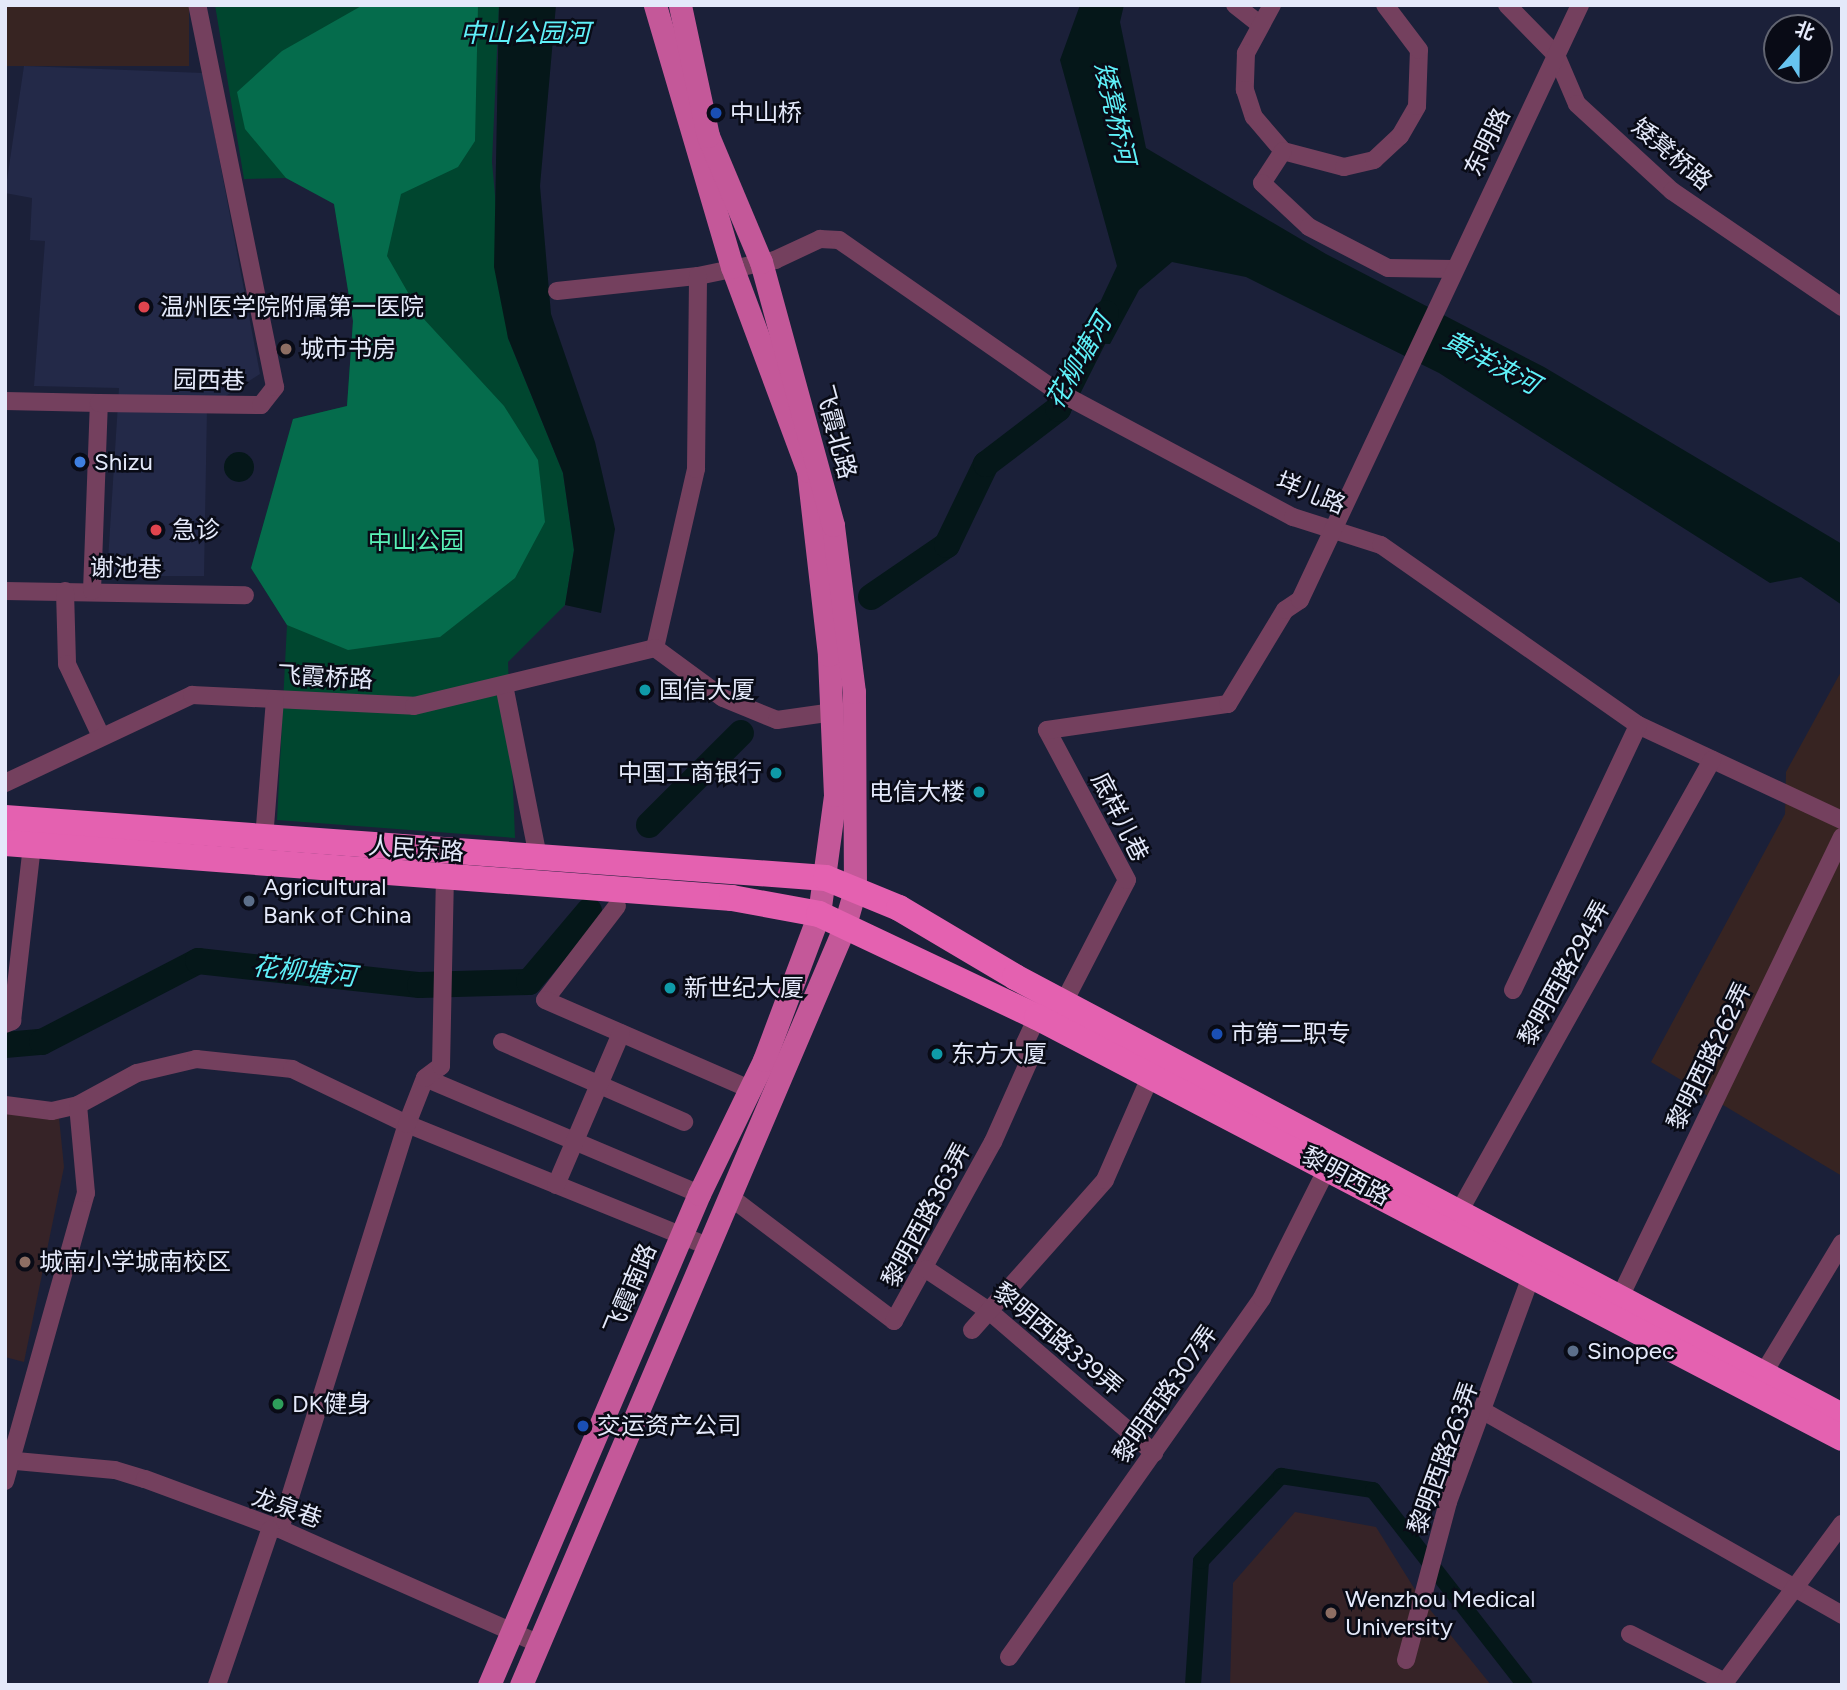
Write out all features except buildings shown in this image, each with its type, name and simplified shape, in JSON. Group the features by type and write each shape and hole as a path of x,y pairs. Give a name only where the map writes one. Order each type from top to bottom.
{"highway":[{"name":"人民东路","path":"5,818 826,878 855,890"},
{"name":"人民东路","path":"5,843 732,898 819,914 845,928"},
{"name":"黎明西路","path":"855,890 1064,1002 1334,1156 1532,1274 1842,1438"},
{"name":"黎明西路","path":"845,928 1037,1017 1151,1075 1460,1210 1842,1416"}],"main road":[{"name":"飞霞北路","path":"655,5 732,267 808,471 833,712 835,796 819,914"},
{"name":"飞霞北路","path":"680,5 708,136 761,262 818,461 847,612 855,890 845,928"},
{"name":"飞霞南路","path":"489,1685 699,1194 750,1089 819,914"},
{"path":"521,1685 845,928"}],"street":[{"name":"园西巷","path":"99,403 261,405 275,387 197,5"},
{"path":"1235,5 1258,23"},
{"path":"1272,5 1258,23 1246,53 1245,90 1254,117 1283,151 1344,167 1374,160 1399,136 1418,106 1419,50 1385,5"},
{"name":"矮凳桥路","path":"1507,5 1556,55 1577,104 1672,191 1842,307"},
{"name":"东明路","path":"1047,730 1228,704 1285,610 1300,600 1580,5"},
{"path":"1283,151 1262,183 1309,227 1388,268 1454,269"},
{"name":"垟儿路","path":"761,262 820,239 839,240 1053,389 1088,405 1293,517 1381,545 1638,725 1712,760 1780,786 1842,820"},
{"path":"557,290 698,276 761,262"},
{"path":"698,276 696,469 655,648 723,698 777,720 833,712"},
{"path":"5,401 99,403 92,591"},
{"name":"谢池巷","path":"5,591 245,596"},
{"path":"65,591 67,664 100,734"},
{"name":"飞霞桥路","path":"5,783 100,734 192,695 414,706 655,648"},
{"path":"504,685 538,857"},
{"path":"264,839 275,699"},
{"path":"1513,990 1638,725"},
{"name":"底样儿巷","path":"1047,730 1127,880 1064,1002"},
{"name":"黎明西路294弄","path":"1460,1210 1712,760"},
{"name":"黎明西路262弄","path":"1620,1297 1842,838"},
{"path":"5,1024 12,1021 32,845"},
{"path":"217,1685 275,1529 407,1124 425,1078 442,1066 445,875"},
{"path":"617,906 545,1000 750,1089"},
{"name":"黎明西路363弄","path":"729,1196 894,1321 926,1269 1029,1061 1025,1043 1037,1017"},
{"path":"556,1185 621,1033"},
{"path":"502,1042 684,1122"},
{"path":"5,1105 52,1111 78,1105 137,1073 196,1059 292,1069 407,1124 708,1246"},
{"path":"972,1330 1105,1180 1151,1075"},
{"path":"425,1078 699,1194"},
{"path":"5,1481 8,1460 86,1193 78,1105"},
{"name":"黎明西路307弄","path":"1009,1657 1262,1298 1334,1156"},
{"path":"1763,1374 1842,1243"},
{"name":"黎明西路339弄","path":"926,1269 989,1311 1154,1452"},
{"name":"黎明西路263弄","path":"1406,1660 1441,1529 1485,1412 1532,1274"},
{"path":"1485,1412 1842,1615"},
{"name":"龙泉巷","path":"8,1460 115,1470 275,1529 540,1644"},
{"path":"1630,1634 1725,1682 1842,1524"}],"shaded area":[{"path":"5,5 189,5 189,66 5,66"},
{"name":"温州医学院附属第一医院","path":"24,66 203,73 260,374 207,408 204,576 107,576 119,388 34,386 45,241 30,240 32,198 5,193"},
{"path":"1842,670 1842,1176 1651,1062 1785,814 1786,772"},
{"name":"城南小学城南校区","path":"5,1110 59,1118 64,1167 24,1362 5,1357"},
{"name":"Wenzhou Medical University","path":"1295,1512 1376,1527 1419,1596 1491,1685 1230,1685 1233,1583"}],"green space":[{"name":"中山公园","path":"215,5 499,5 492,162 508,338 563,473 574,550 565,605 508,662 515,838 277,820 287,625 251,568 293,419 347,406 353,321 334,203 286,178 244,179"},
{"path":"363,5 478,5 475,141 458,167 401,194 387,256 422,317 504,406 538,460 545,522 515,578 440,637 348,650 287,625 251,568 293,419 347,406 353,321 334,204 286,178 245,129 237,92 282,51"}],"water":[{"name":"中山公园河","path":"499,5 556,5 540,186 551,314 595,442 615,529 601,613 565,605 574,550 563,473 508,338 494,267"},
{"path":"1080,5 1124,5 1120,22 1146,148 1326,254 1544,367 1842,544 1842,605 1801,577 1770,583 1439,373 1246,277 1172,262 1139,290 1110,344 1081,343 1117,266 1060,60"},
{"path":"239,452 250,456 254,467 250,478 239,482 228,478 224,467 228,456"}],"waterway":[{"name":"花柳塘河","path":"871,597 947,545 986,464 1058,409 1106,313"},
{"name":"花柳塘河","path":"649,825 741,733"},
{"name":"花柳塘河","path":"5,1045 42,1042 198,961 420,985 529,982 589,911"},
{"path":"1193,1685 1201,1561 1281,1476 1373,1490 1525,1685"}],"place":[{"name":"中山桥","path":"716,113"},
{"name":"温州医学院附属第一医院","path":"144,307"},
{"name":"城市书房","path":"286,349"},
{"name":"Shizu","path":"80,462"},
{"name":"急诊","path":"156,530"},
{"name":"国信大厦","path":"645,690"},
{"name":"中国工商银行","path":"776,773"},
{"name":"电信大楼","path":"979,792"},
{"name":"Agricultural Bank of China","path":"249,901"},
{"name":"新世纪大厦","path":"670,988"},
{"name":"市第二职专","path":"1217,1034"},
{"name":"东方大厦","path":"937,1054"},
{"name":"城南小学城南校区","path":"25,1262"},
{"name":"Sinopec","path":"1573,1351"},
{"name":"DK健身","path":"278,1404"},
{"name":"交运资产公司","path":"583,1426"},
{"name":"Wenzhou Medical University","path":"1331,1613"}],"water label":[{"name":"矮凳桥河","path":"1114,113"},
{"name":"黄洋浃河","path":"1491,363"}]}
